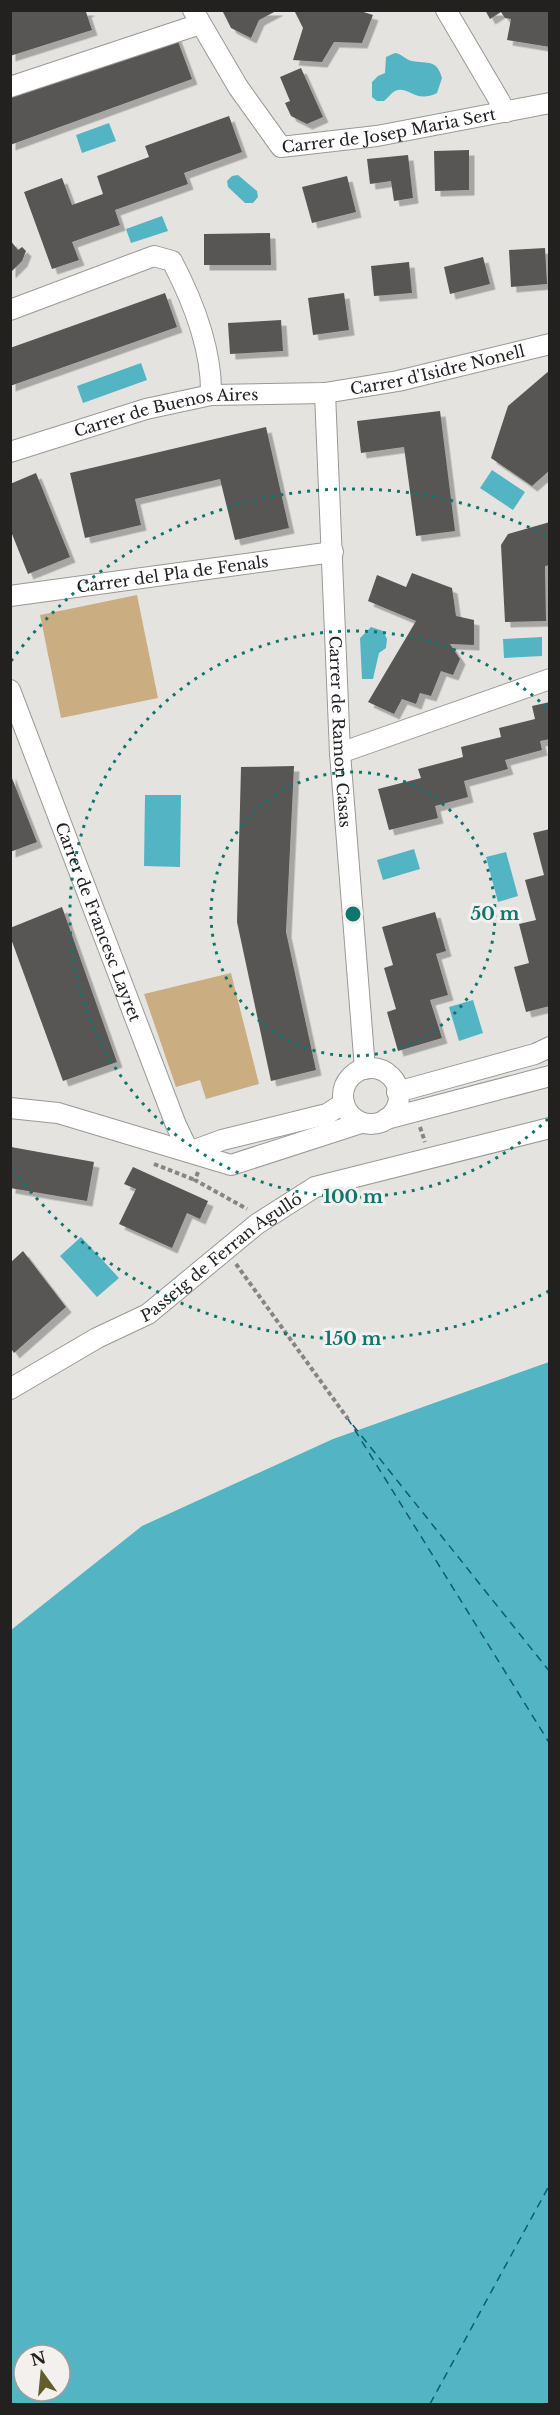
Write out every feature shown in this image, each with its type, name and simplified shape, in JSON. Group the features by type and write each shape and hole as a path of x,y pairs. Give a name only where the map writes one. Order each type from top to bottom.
{"street":[{"path":"446,10 506,112"},
{"path":"10,87 196,17"},
{"name":"Carrer de Josep Maria Sert","path":"196,17 238,87 281,147 377,136 549,103"},
{"path":"10,310 154,256 172,261 184,284 212,368 211,394"},
{"name":"Carrer d'Isidre Nonell","path":"325,393 398,381 549,344"},
{"name":"Carrer de Buenos Aires","path":"10,452 146,409 211,394 325,393"},
{"name":"Carrer de Ramon Casas","path":"325,393 340,753 365,1069"},
{"name":"Carrer del Pla de Fenals","path":"10,596 333,552"},
{"path":"340,753 549,679"},
{"name":"Carrer de Francesc Layret","path":"10,690 176,1125 196,1154"},
{"path":"398,1092 535,1054 549,1047"},
{"path":"361,1123 352,1117 344,1103 345,1084 353,1074 365,1069 376,1069 387,1074 397,1086 399,1099 395,1111 386,1119"},
{"path":"10,1108 58,1113 231,1165 361,1123 374,1124 549,1076"},
{"path":"196,1154 222,1140 327,1114 344,1103"},
{"name":"Passeig de Ferran Agulló","path":"10,1389 97,1338 148,1314 264,1219 315,1187 430,1160 549,1128"}],"path":[{"path":"416,1111 430,1160"},
{"path":"196,1154 195,1180 264,1219"},
{"path":"226,1249 348,1419"}],"shaded area":[{"path":"137,595 158,698 61,718 40,615"},
{"path":"231,973 259,1084 206,1099 200,1080 176,1087 144,994"}],"water":[{"path":"395,53 410,60 435,65 442,78 437,93 417,96 400,90 384,101 377,101 372,97 372,82 385,73 386,57"},
{"path":"109,123 116,141 82,153 76,135"},
{"path":"238,175 257,191 258,197 253,203 245,203 228,187 227,181 232,176"},
{"path":"162,216 168,231 131,243 126,229"},
{"path":"141,363 147,380 83,403 77,386"},
{"path":"492,470 525,492 513,510 480,488"},
{"path":"371,627 383,631 387,639 386,648 379,653 373,679 362,679 360,638"},
{"path":"542,637 542,656 504,658 503,639"},
{"path":"145,795 181,795 180,867 144,866"},
{"path":"414,849 420,869 383,880 377,860"},
{"path":"506,852 518,896 498,902 486,857"},
{"path":"473,1000 483,1033 459,1041 449,1007"},
{"path":"81,1237 119,1278 97,1297 60,1256"},
{"path":"549,1362 549,2404 11,2404 11,1630 142,1526 333,1439"}],"building":[{"path":"10,10 90,10 86,12 92,30 10,56"},
{"path":"222,10 278,10 259,20 251,38 231,28"},
{"path":"294,10 357,10 373,15 362,43 334,42 322,62 293,60 303,28"},
{"path":"485,10 550,10 550,47 507,40 511,19 505,18 501,12 490,19"},
{"path":"176,36 192,79 10,145 10,96"},
{"path":"301,68 323,117 307,124 291,116 285,103 290,101 280,77"},
{"path":"229,116 242,152 184,173 188,184 115,210 120,225 72,242 79,260 52,269 24,192 62,178 72,205 103,194 97,176 149,157 145,146"},
{"path":"469,150 469,190 435,191 434,151"},
{"path":"408,155 413,198 394,201 391,181 370,184 367,159"},
{"path":"347,176 356,212 312,223 302,187"},
{"path":"270,233 271,265 204,265 204,234"},
{"path":"10,240 18,250 22,247 26,251 22,261 10,273"},
{"path":"545,248 547,284 511,287 509,250"},
{"path":"483,257 490,284 450,294 444,267"},
{"path":"409,262 412,293 374,296 371,266"},
{"path":"165,293 177,327 10,386 10,348"},
{"path":"344,293 349,330 313,335 308,298"},
{"path":"281,320 283,351 230,354 228,323"},
{"path":"550,370 550,470 532,486 491,458 508,406"},
{"path":"440,411 455,531 416,536 404,447 361,453 357,421"},
{"path":"266,427 289,528 235,540 220,479 135,499 141,525 85,538 70,473"},
{"path":"36,473 70,557 28,574 10,529 10,484"},
{"path":"550,522 550,565 545,566 546,621 505,622 501,545 508,534"},
{"path":"412,573 452,588 456,616 474,620 474,645 450,644 460,659 453,675 441,671 431,696 420,693 416,704 402,699 394,714 368,702 416,621 368,601 377,575 406,587"},
{"path":"550,702 550,739 540,741 542,750 505,760 508,769 464,781 468,797 435,806 438,818 389,830 378,789 421,778 418,769 463,757 461,747 501,737 499,728 535,719 532,706"},
{"path":"294,766 286,932 316,1070 271,1081 237,922 241,767"},
{"path":"10,773 37,842 10,852"},
{"path":"550,829 550,1006 526,1012 514,967 529,963 519,924 536,920 525,880 544,875 533,833"},
{"path":"62,907 117,1062 63,1081 10,936 10,928"},
{"path":"435,912 446,951 436,954 448,995 430,1000 442,1038 398,1051 387,1012 396,1009 384,968 393,965 382,927"},
{"path":"11,1147 94,1162 87,1201 10,1188"},
{"path":"133,1167 208,1201 200,1219 187,1213 172,1248 119,1224 136,1189 124,1184"},
{"path":"23,1251 66,1307 14,1353 10,1347 10,1263"}],"ferry route":[{"path":"550,1672 348,1419 550,1744"},
{"path":"430,2404 550,2184"}]}
